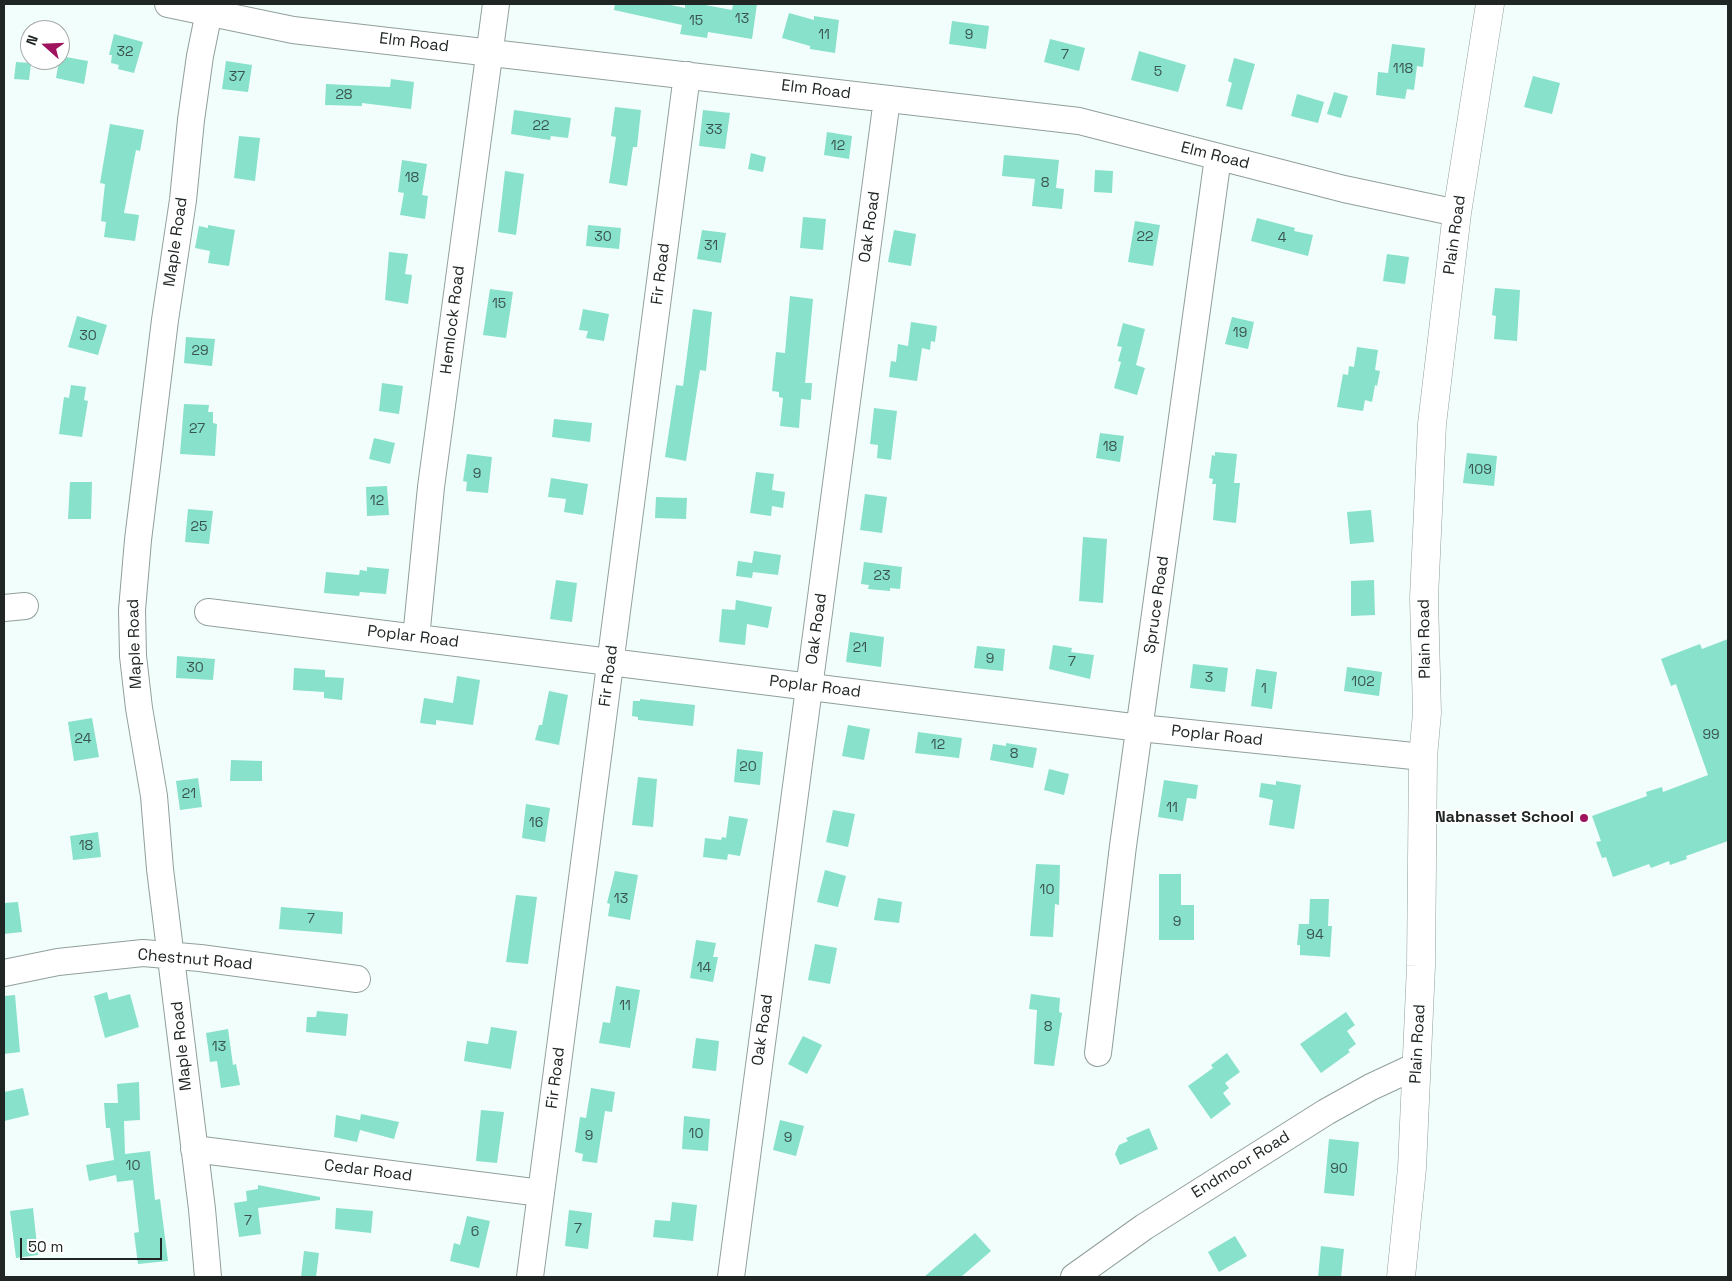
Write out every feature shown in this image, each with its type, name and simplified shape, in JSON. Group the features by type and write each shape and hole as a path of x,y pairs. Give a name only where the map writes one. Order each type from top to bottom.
{"main road":[{"name":"Plain Road","path":"1401,1277 1412,1168 1421,966 1423,757 1427,713 1424,598 1432,424 1457,213 1490,4"}],"street":[{"name":"Elm Road","path":"168,4 293,30 1080,121 1344,189 1457,213"},
{"name":"Hemlock Road","path":"416,638 430,487 496,4"},
{"name":"Maple Road","path":"208,1277 160,869 154,796 139,708 133,656 132,610 140,521 165,320 183,200 191,120 200,56 210,12"},
{"name":"Fir Road","path":"530,1277 687,75"},
{"name":"Oak Road","path":"731,1277 887,99"},
{"name":"Spruce Road","path":"1098,1053 1111,940 1218,157"},
{"name":"Poplar Road","path":"208,612 1140,728 1423,757"},
{"name":"Chestnut Road","path":"4,973 58,962 143,953 357,979"},
{"name":"Endmoor Road","path":"1074,1277 1144,1227 1326,1112 1371,1086 1416,1066"},
{"name":"Cedar Road","path":"194,1150 541,1193"}],"building":[{"path":"615,4 666,4 685,8 685,4 700,4 732,10 733,4 757,4 752,39 708,32 707,38 680,34 682,25 614,10"},
{"path":"789,13 814,20 814,16 839,20 835,53 810,49 810,46 782,38"},
{"path":"952,21 989,26 986,49 949,44"},
{"path":"114,34 143,42 134,73 118,69 119,65 111,63 112,55 109,55"},
{"path":"1050,39 1085,48 1079,71 1044,62"},
{"path":"1392,44 1425,48 1423,67 1417,66 1414,90 1407,89 1405,99 1376,95 1378,72 1388,73"},
{"path":"1139,51 1186,65 1178,92 1131,80"},
{"path":"70,58 88,61 84,84 56,78 57,70 70,70"},
{"path":"1234,58 1255,64 1242,110 1226,106 1232,83 1228,81"},
{"path":"226,61 252,65 248,92 222,89"},
{"path":"16,62 20,62 20,70 30,70 29,80 14,79"},
{"path":"1533,76 1560,83 1552,114 1524,107"},
{"path":"391,79 414,82 411,109 362,103 362,106 325,105 326,84 390,87"},
{"path":"1334,92 1348,96 1341,118 1327,114"},
{"path":"1297,94 1324,102 1318,123 1291,116"},
{"path":"615,107 641,110 637,147 633,147 627,186 609,183 616,137 611,136"},
{"path":"514,110 571,118 568,138 551,136 550,140 511,134"},
{"path":"703,110 730,113 725,149 699,146"},
{"path":"110,124 144,130 140,151 136,150 124,213 139,215 135,241 104,237 106,222 101,221 105,184 100,183"},
{"path":"827,132 852,136 849,159 824,155"},
{"path":"239,136 260,138 255,181 234,178"},
{"path":"751,153 766,157 763,172 748,169"},
{"path":"1004,155 1059,160 1056,188 1064,189 1062,209 1032,206 1035,179 1002,176"},
{"path":"402,160 427,164 422,195 428,196 425,219 400,215 404,193 398,192"},
{"path":"1095,170 1113,171 1112,193 1094,192"},
{"path":"505,171 524,174 516,235 498,232"},
{"path":"803,217 826,219 823,250 800,248"},
{"path":"1257,218 1295,228 1294,231 1313,235 1308,256 1251,241"},
{"path":"1135,221 1160,225 1153,266 1128,262"},
{"path":"208,225 235,230 229,266 208,263 210,251 195,248 199,226 208,228"},
{"path":"588,225 621,228 619,249 586,246"},
{"path":"702,230 726,233 721,263 697,259"},
{"path":"894,230 916,234 911,266 888,262"},
{"path":"389,252 408,254 405,274 412,275 408,304 385,300"},
{"path":"1387,254 1409,257 1405,284 1383,281"},
{"path":"1495,288 1520,290 1517,341 1494,339 1496,316 1492,315"},
{"path":"490,289 513,292 506,338 483,335"},
{"path":"790,296 813,299 805,383 812,383 811,400 801,399 799,428 780,426 783,398 779,397 779,392 772,391 776,352 785,353"},
{"path":"583,309 609,314 604,341 586,338 588,331 579,330"},
{"path":"693,309 712,312 706,371 700,370 686,461 665,457 676,385 683,386"},
{"path":"77,316 107,325 98,355 68,347"},
{"path":"1232,317 1254,322 1248,349 1225,344"},
{"path":"911,322 937,326 935,342 931,341 930,350 922,348 917,381 889,377 891,361 896,362 898,344 908,346"},
{"path":"1123,323 1145,329 1136,365 1145,368 1137,395 1114,388 1121,362 1118,361 1122,347 1117,346"},
{"path":"186,337 215,339 212,366 184,363"},
{"path":"1357,347 1378,350 1375,370 1380,371 1372,402 1365,400 1363,411 1337,407 1343,374 1348,375 1349,366 1354,367"},
{"path":"382,383 403,386 399,414 379,411"},
{"path":"71,385 86,387 84,400 88,401 82,437 59,434 64,397 69,398"},
{"path":"184,404 209,405 208,412 213,412 213,423 217,424 215,456 180,454"},
{"path":"874,408 897,411 891,460 877,458 878,445 870,444"},
{"path":"554,419 592,423 590,442 552,437"},
{"path":"1100,433 1124,436 1120,462 1096,458"},
{"path":"374,438 395,443 390,464 369,459"},
{"path":"1215,452 1237,454 1234,483 1240,483 1236,523 1213,520 1216,484 1212,484 1213,479 1209,478 1212,455 1215,456"},
{"path":"1467,453 1497,456 1494,486 1463,483"},
{"path":"467,454 492,457 488,493 466,491 467,482 463,481"},
{"path":"756,472 774,474 772,490 785,492 783,508 772,506 771,516 750,513"},
{"path":"551,478 588,484 583,515 564,512 566,499 548,497"},
{"path":"70,482 92,482 91,519 68,519"},
{"path":"387,486 389,515 367,516 366,487"},
{"path":"865,494 887,497 882,533 860,530"},
{"path":"656,497 687,498 686,519 655,518"},
{"path":"188,509 213,511 209,544 185,542"},
{"path":"1371,510 1374,542 1350,544 1347,512"},
{"path":"1083,537 1107,539 1103,603 1079,601"},
{"path":"754,551 781,555 778,575 753,572 752,578 736,576 738,561 752,563"},
{"path":"864,562 902,567 900,589 890,588 890,591 868,589 869,585 861,584"},
{"path":"367,567 389,569 386,594 360,592 359,596 324,593 326,572 359,575 360,570 367,571"},
{"path":"556,580 577,583 572,622 550,619"},
{"path":"1374,580 1375,615 1351,616 1351,581"},
{"path":"736,600 772,607 768,628 747,624 745,645 719,642 722,609 735,610"},
{"path":"850,632 884,637 881,667 846,662"},
{"path":"1728,639 1728,841 1686,856 1687,859 1670,865 1669,861 1651,868 1649,864 1613,877 1606,857 1602,858 1596,842 1601,841 1592,816 1647,796 1646,792 1662,787 1663,792 1708,775 1676,684 1671,686 1661,659 1700,644 1702,649"},
{"path":"1053,645 1072,648 1071,652 1094,655 1090,679 1049,669"},
{"path":"977,646 1005,649 1003,671 974,668"},
{"path":"177,656 215,659 213,680 176,678"},
{"path":"1193,664 1228,668 1225,692 1190,688"},
{"path":"1347,667 1382,672 1379,696 1344,691"},
{"path":"294,668 325,670 325,677 344,678 342,700 324,698 324,692 293,690"},
{"path":"1256,669 1277,672 1272,709 1251,706"},
{"path":"457,676 480,680 473,725 436,720 436,725 420,723 424,698 453,703"},
{"path":"549,691 568,695 559,745 535,740 539,725 542,725"},
{"path":"640,699 695,705 693,726 638,720 638,717 632,716 633,701 640,701"},
{"path":"92,718 99,757 74,761 68,722"},
{"path":"848,725 870,729 864,760 842,756"},
{"path":"918,732 962,738 959,758 915,753"},
{"path":"1006,743 1037,748 1033,768 990,760 993,744 1006,746"},
{"path":"737,749 763,752 760,785 734,782"},
{"path":"231,760 262,761 262,781 230,781"},
{"path":"1049,769 1069,774 1064,795 1044,790"},
{"path":"638,777 657,779 653,827 632,825"},
{"path":"198,778 202,807 180,810 176,781"},
{"path":"1164,780 1198,785 1196,799 1187,798 1183,821 1158,817"},
{"path":"1276,781 1301,785 1294,829 1269,825 1273,800 1259,797 1261,783 1276,785"},
{"path":"526,804 550,808 545,842 522,838"},
{"path":"833,810 855,814 848,847 826,842"},
{"path":"729,816 748,819 740,856 728,854 727,860 703,857 705,838 721,840 722,837 726,838"},
{"path":"98,832 101,857 73,860 70,836"},
{"path":"1036,864 1060,865 1059,905 1055,904 1053,937 1030,936"},
{"path":"825,870 846,876 838,907 817,902"},
{"path":"615,871 638,875 630,920 608,916 610,904 607,903"},
{"path":"1159,874 1181,874 1181,905 1194,905 1194,940 1159,940"},
{"path":"516,895 537,897 528,964 506,962"},
{"path":"878,898 902,902 899,923 874,920"},
{"path":"1310,899 1329,899 1328,926 1332,926 1330,957 1300,955 1300,945 1297,945 1299,924 1309,924"},
{"path":"18,902 22,932 4,934 4,903"},
{"path":"281,907 343,912 342,934 279,929"},
{"path":"696,940 716,943 713,957 718,957 713,982 690,978"},
{"path":"815,944 837,948 830,984 808,980"},
{"path":"616,986 640,990 630,1048 599,1043 603,1022 610,1023"},
{"path":"107,992 110,1005 109,1000 130,994 139,1027 105,1038 94,996"},
{"path":"1031,994 1060,998 1059,1012 1062,1013 1054,1066 1034,1064 1037,1010 1029,1009"},
{"path":"15,995 20,1052 4,1054 4,996"},
{"path":"317,1011 348,1014 346,1036 306,1032 307,1017 316,1017"},
{"path":"1346,1012 1355,1025 1347,1031 1356,1044 1348,1050 1350,1052 1321,1073 1300,1044"},
{"path":"491,1027 517,1031 511,1069 464,1061 467,1041 488,1044"},
{"path":"228,1029 233,1065 236,1064 240,1085 221,1088 217,1061 210,1062 206,1033"},
{"path":"803,1036 822,1045 807,1074 788,1064"},
{"path":"696,1038 719,1041 716,1071 692,1068"},
{"path":"1227,1053 1240,1072 1225,1083 1229,1088 1223,1093 1231,1104 1211,1119 1188,1086 1213,1068 1211,1065"},
{"path":"139,1082 140,1120 124,1121 125,1154 150,1151 155,1200 160,1199 168,1261 138,1264 134,1233 139,1232 133,1180 117,1182 116,1175 89,1181 86,1165 114,1160 110,1128 106,1128 104,1103 118,1103 117,1084"},
{"path":"23,1088 29,1115 4,1121 4,1092"},
{"path":"591,1088 615,1092 612,1112 605,1111 597,1163 582,1161 583,1154 575,1152 580,1117 586,1118"},
{"path":"481,1110 504,1112 497,1163 476,1161"},
{"path":"361,1114 399,1122 394,1139 360,1130 357,1142 334,1137 336,1115 360,1120"},
{"path":"684,1116 710,1119 708,1151 682,1149"},
{"path":"780,1120 804,1126 796,1156 773,1150"},
{"path":"1149,1128 1158,1149 1120,1165 1115,1154 1119,1145 1128,1141 1126,1138"},
{"path":"1329,1139 1359,1142 1354,1196 1324,1193"},
{"path":"258,1185 320,1197 320,1200 258,1208 261,1234 239,1237 234,1203 247,1201 246,1191 258,1189"},
{"path":"672,1202 697,1205 693,1241 653,1237 655,1220 670,1221"},
{"path":"33,1208 38,1255 16,1258 10,1211"},
{"path":"336,1208 373,1211 371,1233 335,1229"},
{"path":"569,1210 592,1213 588,1249 565,1246"},
{"path":"467,1216 490,1221 479,1268 450,1261 454,1243 460,1245"},
{"path":"975,1233 991,1251 961,1277 924,1277"},
{"path":"1235,1236 1247,1256 1219,1272 1208,1252"},
{"path":"1321,1246 1344,1249 1341,1277 1318,1277"},
{"path":"304,1251 319,1253 316,1277 301,1277"}],"place":[{"name":"Nabnasset School","path":"1584,818"}]}
